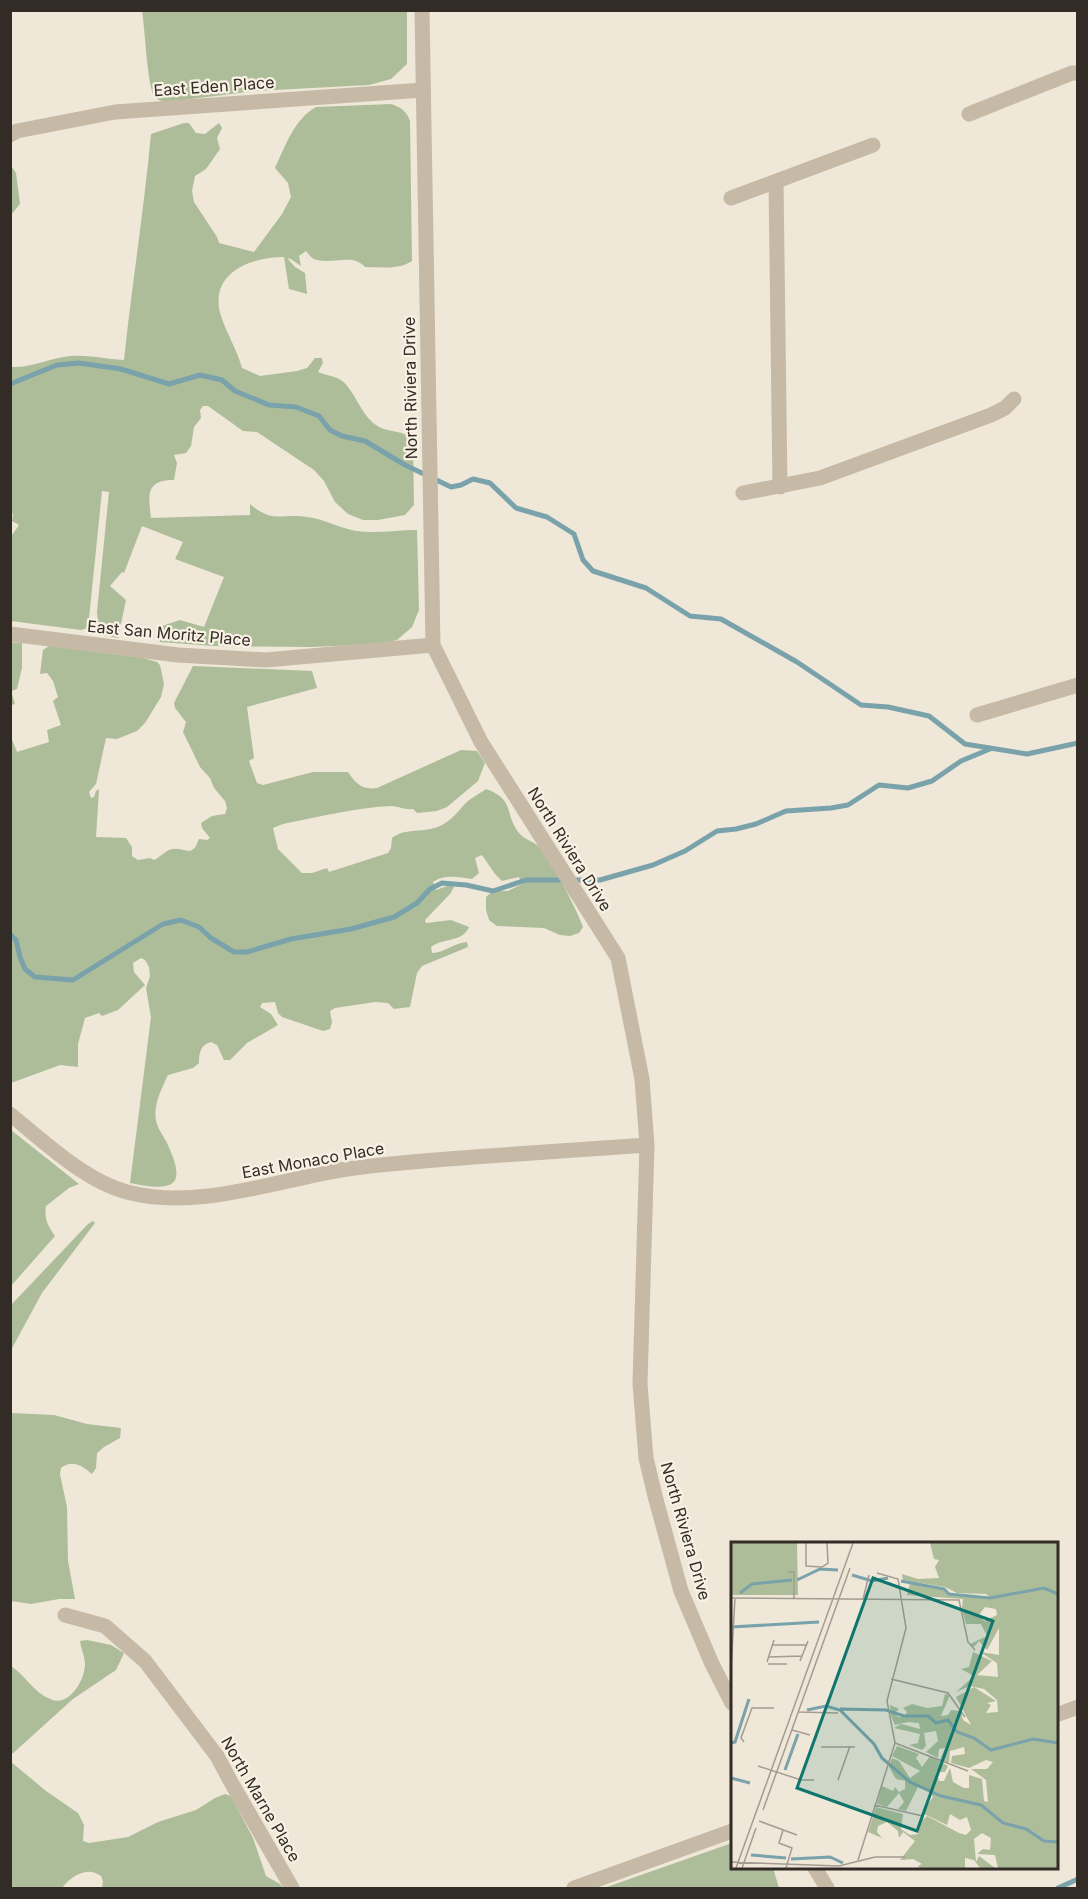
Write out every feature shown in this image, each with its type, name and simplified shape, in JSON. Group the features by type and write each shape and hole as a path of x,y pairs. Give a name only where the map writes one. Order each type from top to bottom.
{"street":[{"name":"North Riviera Drive","path":"422,10 433,645 481,742 618,958 642,1078 647,1145 645,1271 640,1333 640,1384 646,1458 681,1591 712,1664 731,1701"},
{"path":"969,114 1077,73"},
{"name":"East Eden Place","path":"10,135 17,131 115,112 423,90"},
{"path":"731,198 873,146"},
{"path":"776,182 780,487"},
{"path":"743,493 820,478 953,430 1005,408 1014,399"},
{"name":"East San Moritz Place","path":"10,634 178,655 266,660 433,645"},
{"path":"977,715 1077,685"},
{"name":"East Monaco Place","path":"10,1114 71,1164 124,1192 152,1197 180,1198 250,1190 346,1169 402,1162 647,1145"},
{"name":"North Marne Place","path":"65,1615 105,1626 145,1661 217,1756 292,1888"},
{"path":"1058,1714 1077,1707"},
{"path":"573,1888 731,1831"},
{"path":"815,1869 827,1888"}],"green space":[{"path":"142,11 407,11 407,64 391,79 369,85 255,91 161,101 154,96 152,90"},
{"path":"391,104 403,110 410,121 412,261 396,267 365,267 349,260 317,260 306,251 299,256 301,266 288,259 305,273 307,294 289,289 284,257 258,260 234,271 226,279 220,289 219,301 221,316 242,368 260,376 297,371 307,368 315,358 322,358 323,363 318,372 339,379 346,384 371,421 381,428 410,438 413,442 414,505 405,515 378,520 363,520 348,514 335,502 324,481 314,470 257,432 243,431 208,406 203,406 200,410 201,418 194,427 191,446 186,453 174,455 177,463 174,480 154,486 149,502 151,518 250,515 250,504 271,516 313,518 356,531 417,530 419,610 412,627 397,640 380,644 311,647 214,646 160,642 162,626 180,620 204,627 224,577 175,559 183,542 142,526 124,573 122,572 110,586 126,600 118,638 99,634 97,612 109,492 102,491 88,628 81,630 11,621 10,538 19,525 12,521 13,514 11,513 11,367 27,366 71,356 124,360 151,134 189,123 196,133 205,134 219,123 222,128 217,138 220,149 206,169 195,176 192,191 194,202 219,243 254,252 282,214 291,197 288,183 275,168 291,134 308,112 316,107"},
{"path":"10,164 16,173 20,204 11,215"},
{"path":"10,642 22,643 22,668 17,689 11,691 15,704 11,705"},
{"path":"49,646 143,658 160,665 164,684 161,697 145,723 137,731 117,739 106,738 96,784 89,792 91,798 99,789 96,837 126,838 132,847 132,856 138,860 150,858 154,860 171,849 190,851 195,848 199,839 210,838 201,823 212,816 225,814 227,808 210,778 200,767 183,732 186,722 175,708 174,703 193,666 312,671 317,688 247,707 254,758 249,761 257,783 263,785 313,772 348,772 360,785 377,788 461,750 477,751 485,763 478,781 447,807 437,811 417,813 413,809 377,807 283,824 273,828 278,849 302,873 312,873 327,868 329,872 388,853 392,838 403,833 442,825 468,801 486,789 502,798 516,828 523,837 537,845 549,860 583,927 579,933 570,936 560,935 544,928 497,926 489,920 486,897 493,891 508,891 522,884 519,877 502,881 482,855 475,858 479,873 472,879 447,877 437,879 433,882 436,890 450,885 454,887 425,920 426,923 451,920 469,927 457,938 431,947 432,953 467,942 468,947 422,966 417,973 410,1007 394,1009 388,1003 375,1002 335,1008 330,1011 332,1022 330,1029 323,1031 282,1017 278,1013 275,1002 262,1003 260,1007 271,1014 278,1025 247,1043 230,1060 224,1060 217,1045 207,1043 201,1050 199,1063 193,1068 168,1075 155,1114 157,1125 173,1156 176,1177 173,1183 158,1187 130,1183 151,1017 146,988 150,976 145,960 141,958 133,963 134,972 145,985 118,1010 102,1016 99,1013 85,1018 78,1044 78,1067 60,1065 11,1083 10,734 17,752 49,742 47,730 61,725 53,701 58,697 53,681 47,673 40,674 43,650"},
{"path":"11,1130 79,1184 69,1188 46,1206 47,1222 55,1236 11,1286"},
{"path":"93,1221 95,1223 42,1293 11,1350 11,1305"},
{"path":"11,1413 54,1415 87,1424 121,1428 120,1438 97,1453 96,1468 92,1474 81,1466 73,1464 61,1468 60,1474 67,1507 68,1561 75,1599 59,1599 31,1604 11,1601"},
{"path":"87,1640 111,1645 124,1653 116,1670 73,1699 11,1755 11,1666 44,1696 57,1701 63,1700 75,1691 82,1677 85,1664 80,1641"},
{"path":"10,1761 46,1791 78,1813 84,1825 83,1841 89,1843 128,1837 158,1822 196,1810 225,1794 231,1796 253,1838 266,1876 283,1888 102,1888 101,1876 85,1872 74,1876 62,1888 11,1888"},
{"path":"731,1843 731,1869 773,1869 779,1888 604,1888"}],"waterway":[{"path":"10,384 57,365 79,363 121,369 169,384 200,375 222,380 235,391 269,405 296,407 319,416 330,430 342,436 365,441 405,465 451,487 473,479 490,483 516,508 547,517 574,534 583,560 593,571 646,588 690,616 721,619 797,662 861,705 888,707 929,716 965,744 1027,754 1078,743"},
{"path":"10,934 16,940 25,969 35,977 73,980 163,924 181,920 199,927 211,938 234,952 247,952 291,939 351,929 394,917 417,903 430,889 442,883 493,891 526,880 600,880 653,865 685,851 717,831 756,824 786,811 848,805 879,785 908,788 932,781 961,761 990,749"},
{"path":"1058,1888 1078,1879"}]}
